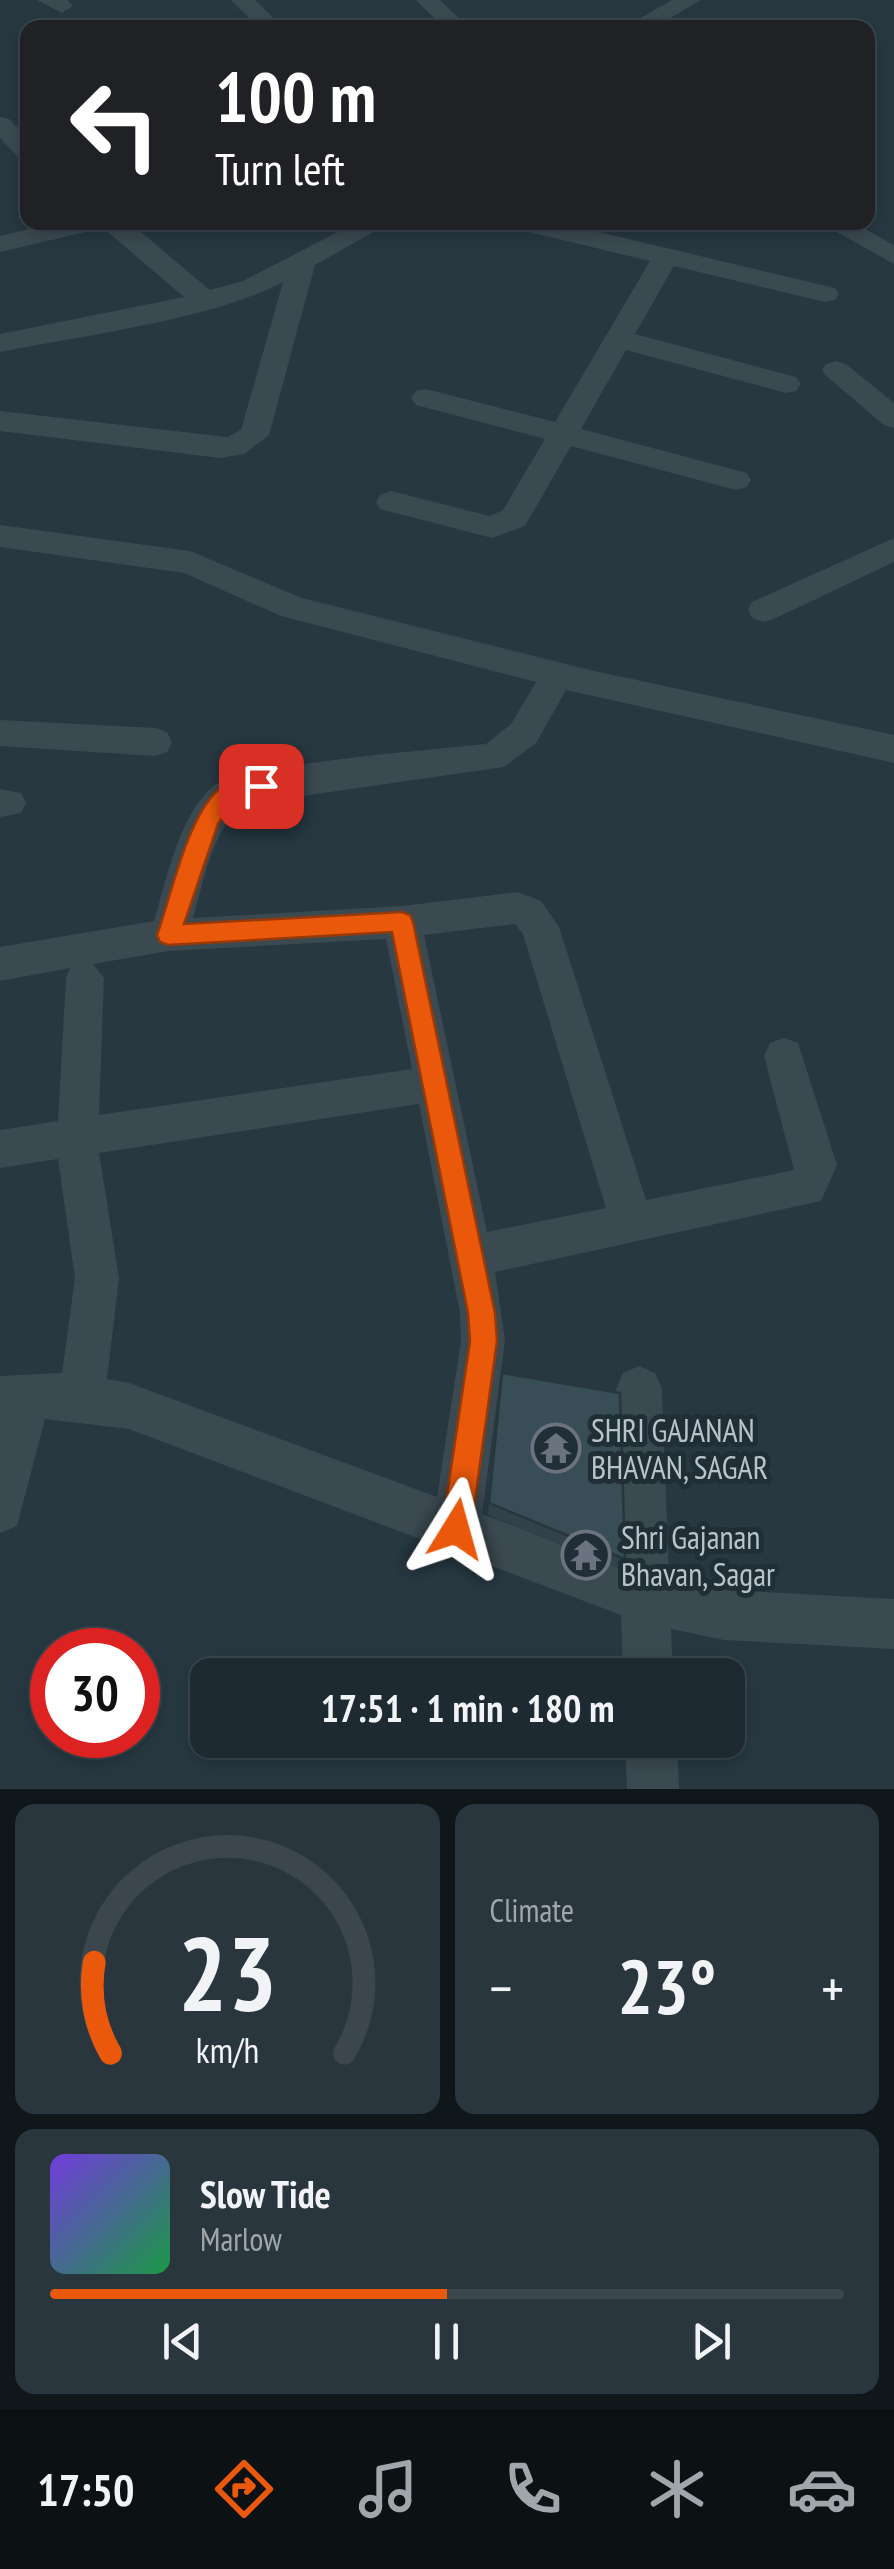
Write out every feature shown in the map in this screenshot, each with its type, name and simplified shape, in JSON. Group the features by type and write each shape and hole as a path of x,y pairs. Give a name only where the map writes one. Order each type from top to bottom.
{"street":[{"path":"242,0 257,20"},
{"path":"427,0 449,20"},
{"path":"650,20 690,0"},
{"path":"0,124 20,144"},
{"path":"0,244 60,230"},
{"path":"122,230 206,301"},
{"path":"0,343 206,301 253,287 364,230"},
{"path":"555,230 824,294"},
{"path":"847,230 894,256"},
{"path":"391,502 492,526 505,524 521,510 666,257"},
{"path":"0,421 220,448 246,442 254,435 302,264"},
{"path":"620,339 786,384"},
{"path":"836,370 892,414"},
{"path":"426,398 736,480"},
{"path":"0,536 190,562 293,608 557,674 894,748"},
{"path":"764,610 894,549"},
{"path":"168,935 208,821 224,797 238,789 492,757 510,750 520,740 557,674"},
{"path":"0,733 155,742"},
{"path":"0,964 100,957 168,935 402,922 518,908 535,919 632,1224"},
{"path":"402,922 438,1082 483,1341 456,1529"},
{"path":"97,1134 100,957"},
{"path":"471,1256 806,1187 816,1165 784,1056"},
{"path":"0,1149 438,1082"},
{"path":"82,1397 97,1278 76,1145 97,1134"},
{"path":"639,1389 647,1658"},
{"path":"0,1509 14,1396 82,1397 129,1406 644,1599 724,1615 894,1624"},
{"path":"651,1758 653,1789"}],"building":[{"name":"SHRI GAJANAN BHAVAN, SAGAR","path":"502,1373 620,1393 625,1559 489,1503"}],"place":[{"name":"SHRI GAJANAN BHAVAN, SAGAR","path":"556,1448"},
{"name":"Shri Gajanan Bhavan, Sagar","path":"586,1555"}],"route":[{"path":"261,786 238,789 224,797 208,821 168,935 402,922 438,1082 482,1313 483,1341 456,1529"}]}
